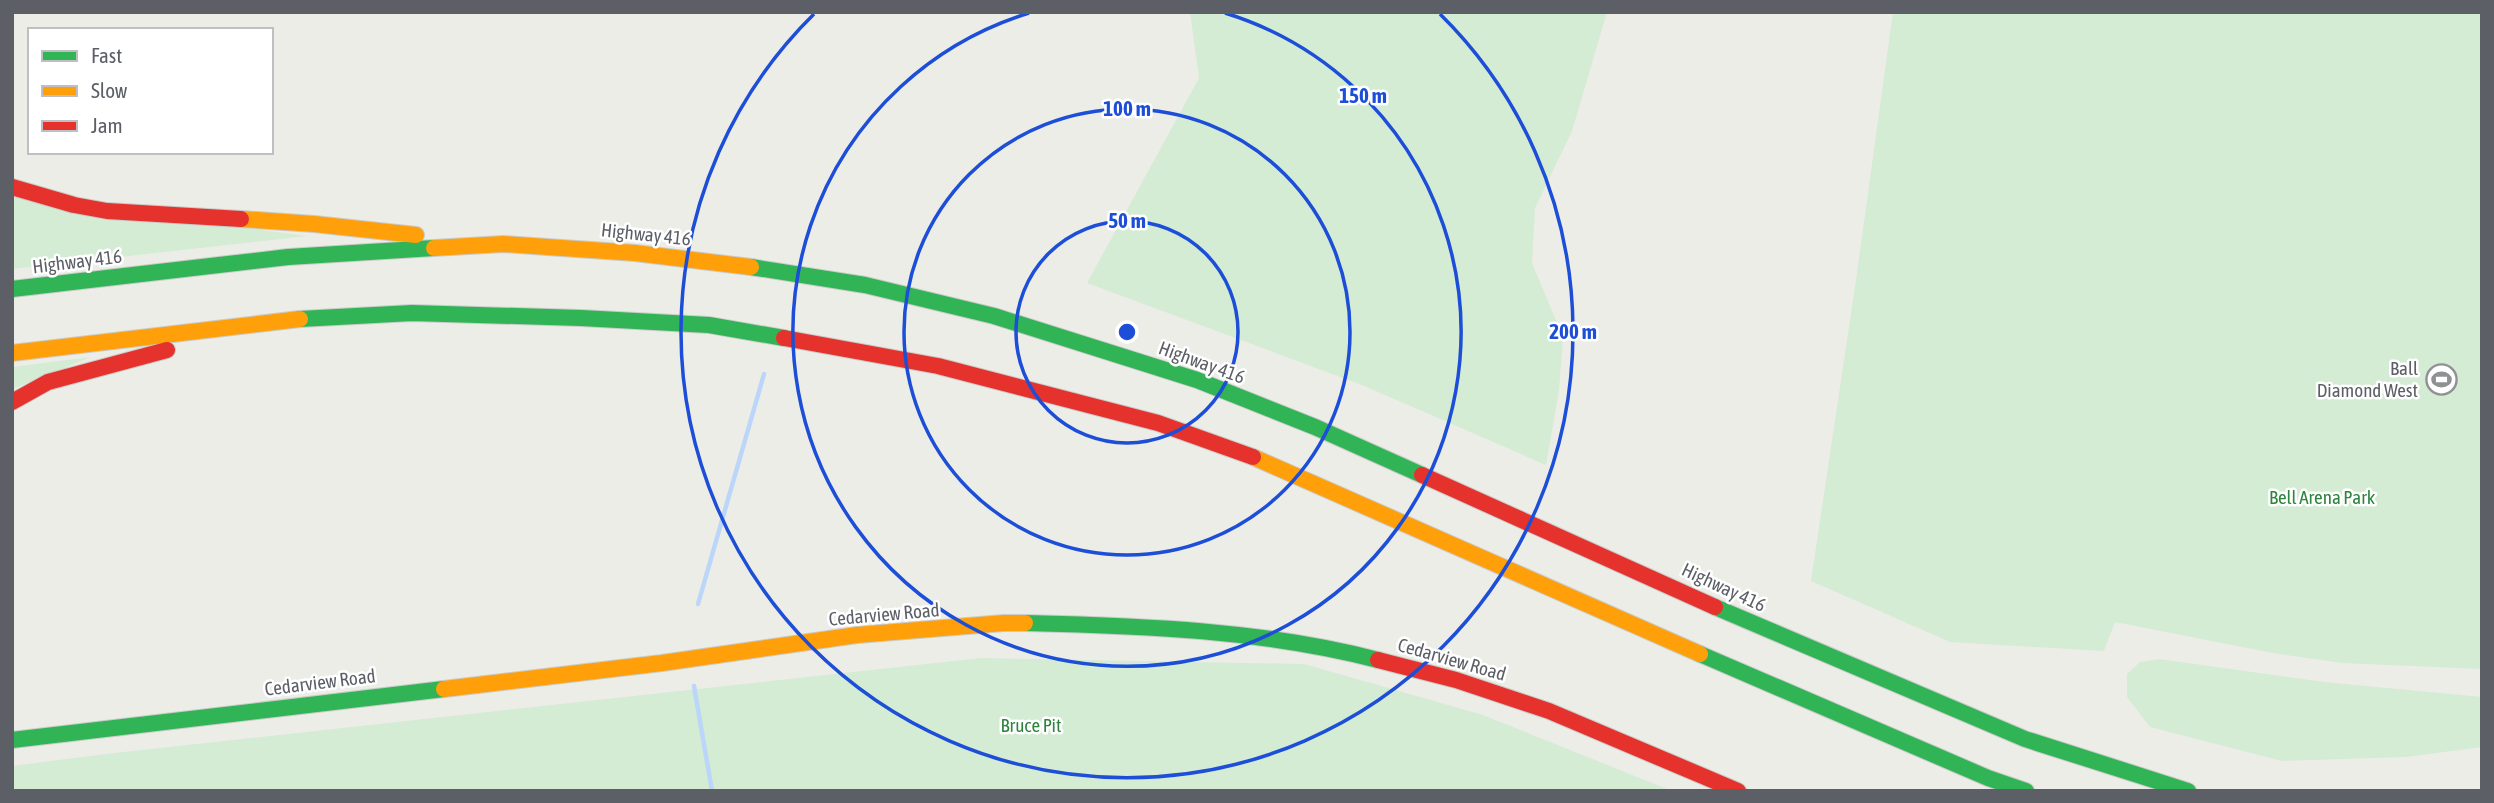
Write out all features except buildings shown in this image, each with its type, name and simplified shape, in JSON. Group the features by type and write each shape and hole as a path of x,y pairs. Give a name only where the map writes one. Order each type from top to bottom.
{"main road":[{"path":"12,187 74,205 107,211 314,224 503,244"},
{"name":"Highway 416","path":"12,289 288,257 503,244 635,253 865,285 994,316 1173,373 1315,427 1760,627 2001,729 2188,791"},
{"path":"12,353 283,320 412,313 709,325 938,366 1158,424 1275,465 1813,704 1988,778 2026,791"},
{"path":"12,402 48,382 283,320"},
{"name":"Cedarview Road","path":"12,740 649,665 857,635 1004,623 1100,625 1178,628 1286,641 1351,653 1456,680 1549,711 1738,791"}],"green space":[{"path":"1190,12 1607,12 1572,131 1535,208 1532,263 1563,337 1559,391 1546,465 1362,385 1087,283 1199,78"},
{"name":"Bell Arena Park","path":"1893,12 2482,12 2482,669 2342,663 2273,653 2115,622 2104,651 1950,642 1811,581"},
{"path":"12,197 307,236 12,269"},
{"path":"91,357 12,389 12,367"},
{"name":"Bruce Pit","path":"981,658 1304,664 1483,715 1672,791 12,791 12,766"},
{"path":"2159,659 2324,682 2482,697 2482,747 2406,757 2282,761 2150,727 2127,697 2127,674 2140,662"}],"waterway":[{"path":"698,604 764,374"},
{"path":"694,686 712,791"}],"traffic: fast":[{"path":"12,289 288,257 434,248"},
{"path":"751,267 865,285 994,316 1197,380 1315,427 1422,475"},
{"path":"300,319 412,313 581,318 709,325 784,338"},
{"path":"1715,607 2025,739 2188,791"},
{"path":"1025,623 1203,631 1291,642 1378,660"},
{"path":"1700,654 1988,778 2026,791"},
{"path":"12,740 444,689"}],"traffic: slow":[{"path":"241,219 416,235"},
{"path":"434,248 503,244 635,253 751,267"},
{"path":"12,353 300,319"},
{"path":"1253,457 1700,654"},
{"path":"444,689 662,663 857,635 1025,623"}],"traffic: jam":[{"path":"12,187 74,205 107,211 241,219"},
{"path":"784,338 938,366 1158,423 1253,457"},
{"path":"12,402 48,382 167,350"},
{"path":"1422,475 1715,607"},
{"path":"1378,660 1456,680 1549,711 1738,791"}],"place":[{"name":"Ball Diamond West","path":"2441,379"}]}
